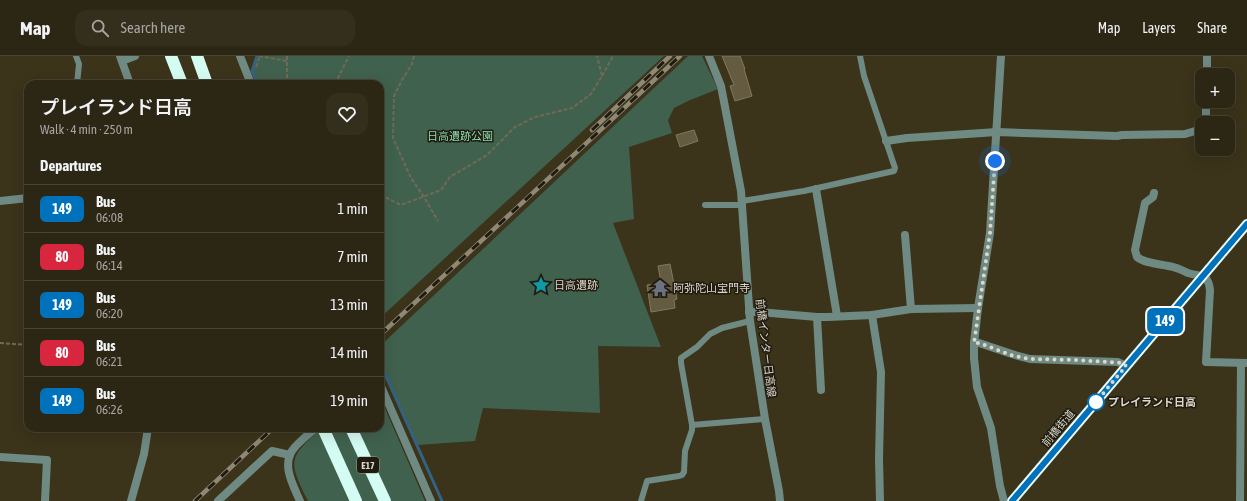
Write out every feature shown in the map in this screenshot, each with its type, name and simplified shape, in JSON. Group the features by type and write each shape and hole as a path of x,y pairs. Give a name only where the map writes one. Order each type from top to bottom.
{"highway":[{"path":"171,56 180,80"},
{"path":"196,56 205,80"},
{"name":"E17","path":"325,432 356,501"},
{"name":"E17","path":"353,432 385,501"}],"main road":[{"name":"前橋街道","path":"1012,501 1247,224"}],"street":[{"path":"129,80 121,59 135,56"},
{"path":"240,56 249,80"},
{"name":"前橋インター日高線","path":"709,56 721,86 742,203 750,316 765,418 780,491 780,501"},
{"path":"1001,56 990,233 978,308 974,343 974,366 977,387 991,428 1000,486 1004,501"},
{"path":"1207,56 1207,68"},
{"path":"886,142 907,138 996,132 1117,136 1185,134 1195,131"},
{"path":"816,189 837,316"},
{"path":"1154,193 1145,203 1135,250 1137,257 1144,261 1173,267 1203,276 1207,280 1210,290 1206,362 1244,363 1240,501"},
{"path":"0,201 24,198"},
{"path":"905,234 911,309"},
{"path":"750,316 770,312 817,317 872,315 911,309 978,308"},
{"path":"872,315 880,372 880,501"},
{"path":"817,317 822,390"},
{"path":"974,343 979,343 1014,356 1030,359 1118,362 1126,366"},
{"path":"384,393 431,501"},
{"path":"131,501 144,454 147,432"},
{"path":"300,501 288,470 288,458 294,448 312,432"},
{"path":"218,501 272,451 290,455"},
{"path":"0,457 47,460 45,501"}],"lane":[{"path":"76,56 79,64 77,80"},
{"path":"705,205 742,203 816,189 894,171 895,168 864,76 860,56"},
{"path":"641,501 647,481 682,475 685,451 692,430 692,425 681,358 697,347 710,334 750,316"},
{"path":"692,425 765,418"}],"path":[{"path":"256,67 260,56 287,61"},
{"path":"287,56 287,80"},
{"path":"337,80 349,56"},
{"path":"414,56 412,64 394,96 393,138 411,178 438,221"},
{"path":"597,56 602,76"},
{"path":"384,195 385,197 401,205 441,190 450,177 487,155 515,127 535,117 572,108 591,94 613,56"},
{"path":"0,343 24,345"}],"green space":[{"name":"日高遺跡公園","path":"257,56 664,56 384,314 384,80 256,80 252,71"},
{"path":"688,56 702,56 718,89 674,108 668,120 672,133 629,147 634,219 613,223 661,347 598,346 600,413 483,408 475,441 417,445 384,372 384,342"},
{"path":"384,406 425,501 308,501 297,477 295,460 297,453 318,432 384,432"}],"building":[{"path":"722,56 740,56 752,96 735,101 730,86 734,85"},
{"path":"694,130 698,141 680,147 676,135"},
{"name":"阿弥陀山宝門寺","path":"670,264 677,299 674,300 675,308 651,312 647,285 661,283 658,266"}],"waterway":[{"path":"256,80 252,71 257,56"},
{"path":"384,372 442,501"}],"railway":[{"path":"592,130 670,56"},
{"path":"384,331 680,56"},
{"path":"195,501 269,432"}],"bus line":[{"name":"149","path":"1012,501 1247,224"}],"place":[{"name":"日高遺跡","path":"541,285"},
{"name":"阿弥陀山宝門寺","path":"660,288"},
{"name":"プレイランド日高","path":"1096,402"}],"route":[{"path":"995,161 990,233 974,343 979,343 1014,356 1030,359 1122,363 1126,366 1096,402"}]}
